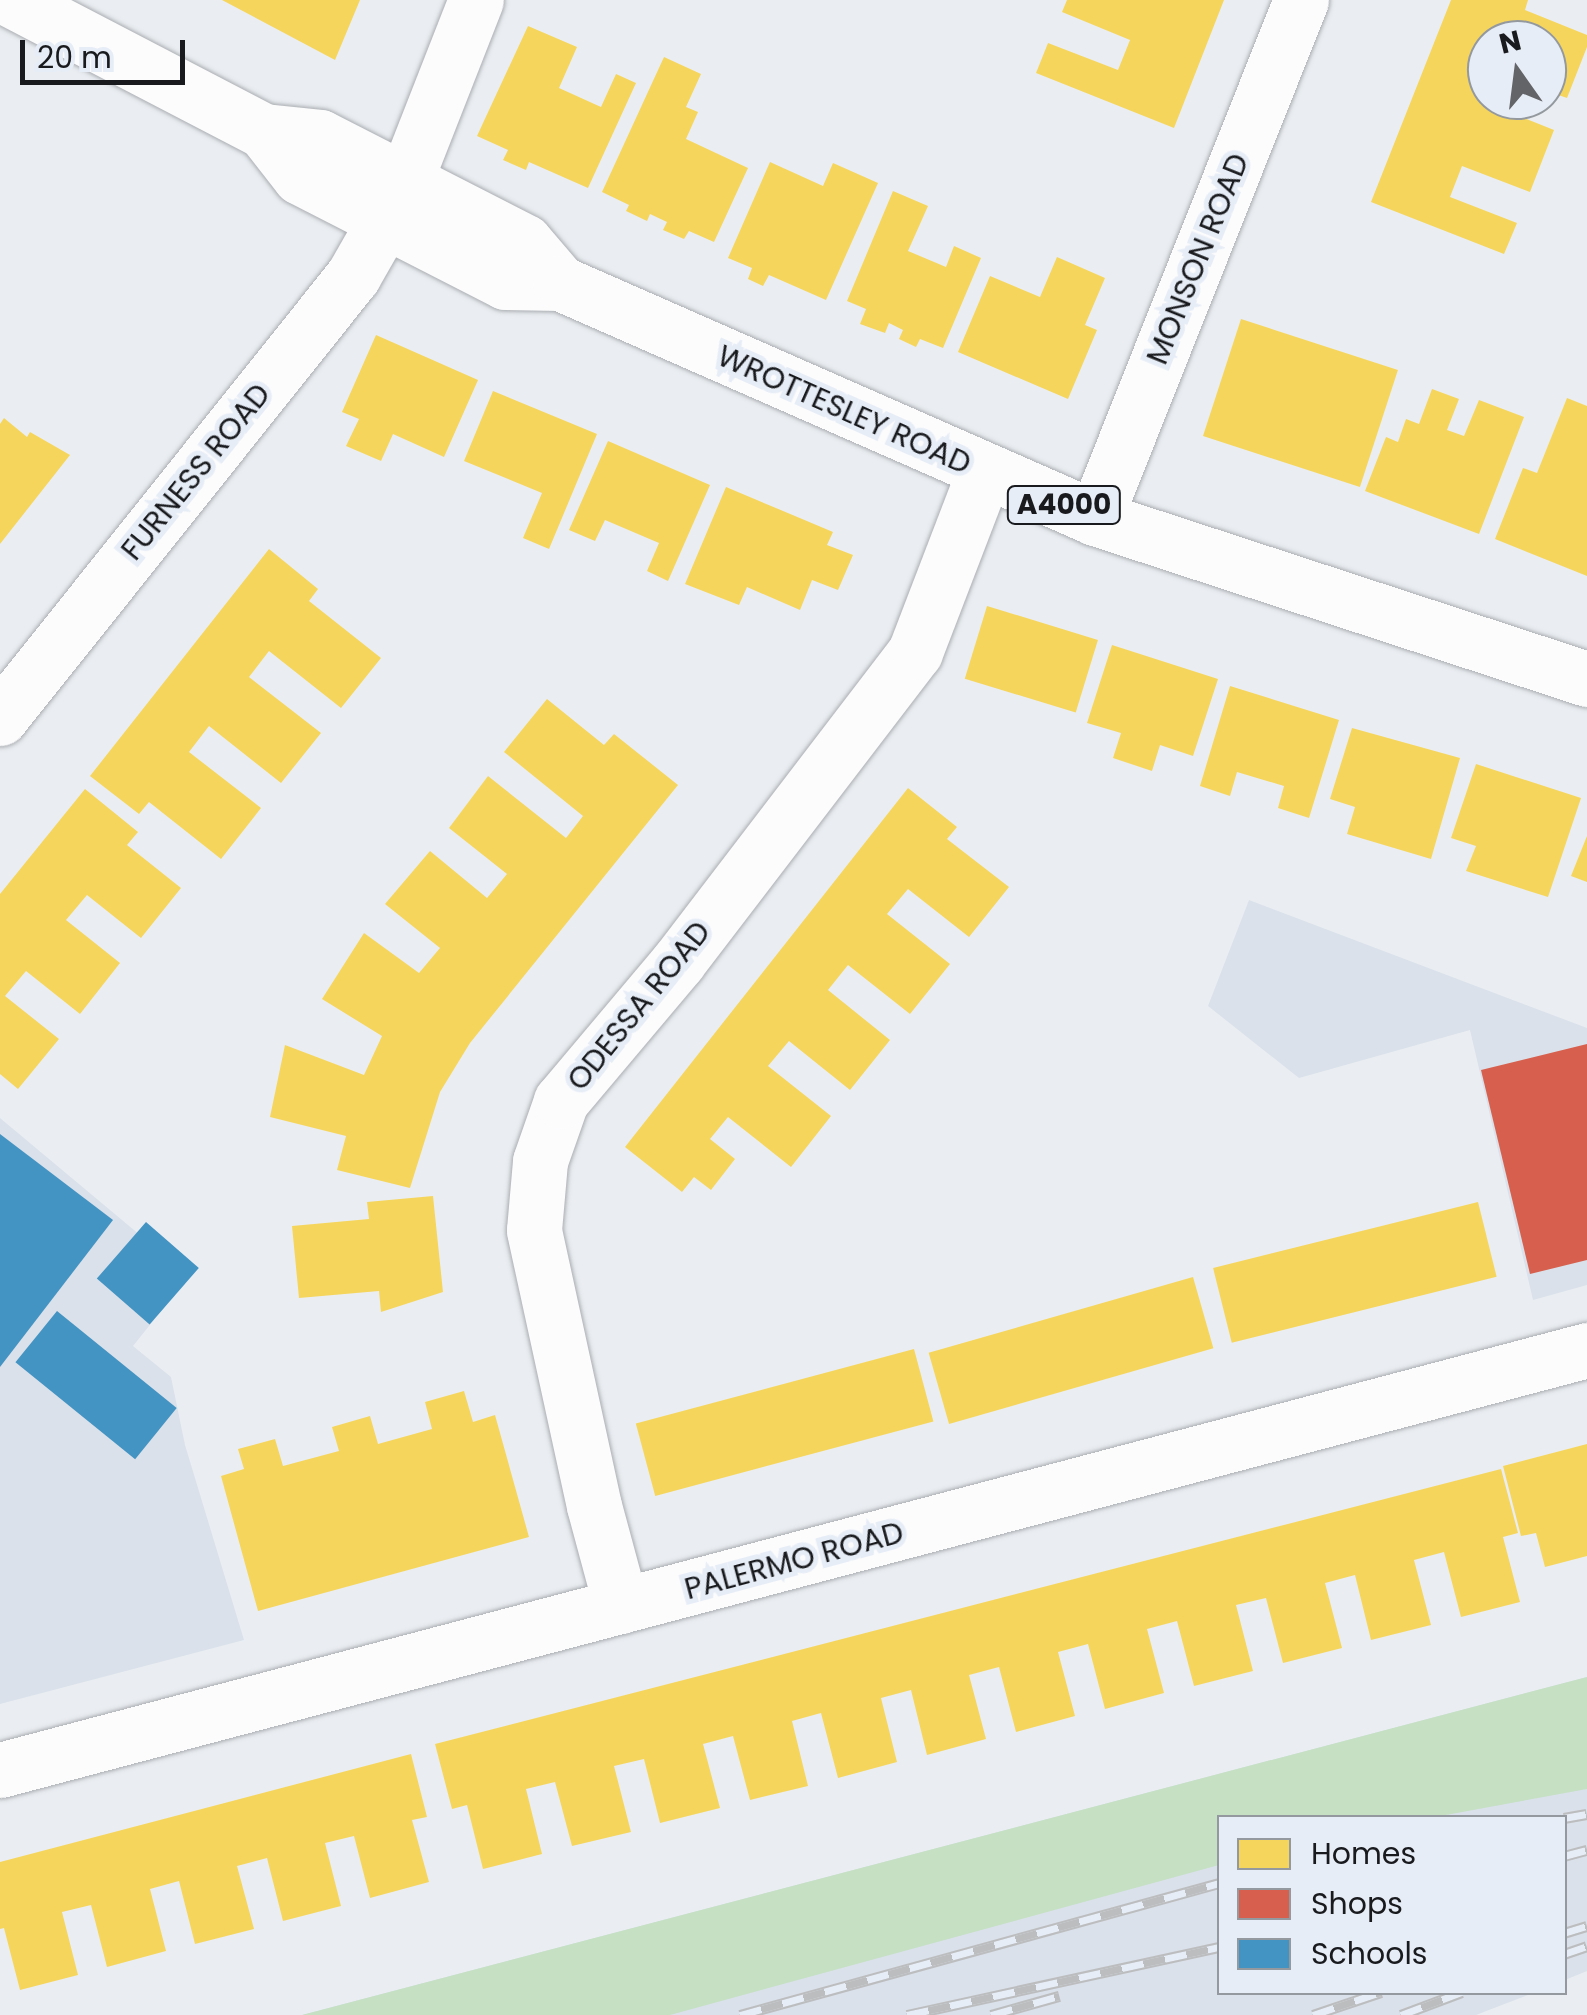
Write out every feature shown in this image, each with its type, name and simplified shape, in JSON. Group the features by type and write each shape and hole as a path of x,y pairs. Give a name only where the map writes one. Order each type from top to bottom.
{"street":[{"name":"WROTTESLEY ROAD","path":"12,0 264,131 320,137 395,201 525,242 560,284 984,472 1095,518 1587,679"},
{"name":"FURNESS ROAD","path":"0,718 353,276 395,201 476,0"},
{"name":"MONSON ROAD","path":"1095,518 1301,0"},
{"name":"ODESSA ROAD","path":"621,1606 594,1506 534,1230 540,1161 561,1101 678,962 915,652 984,472"},
{"name":"PALERMO ROAD","path":"0,1770 1587,1350"}],"shaded area":[{"path":"1249,900 1587,1028 1587,1285 1533,1300 1470,1030 1299,1078 1208,1006"},
{"path":"0,1118 189,1276 133,1346 171,1377 185,1445 244,1640 0,1704"},
{"path":"1587,1677 1587,1971 1567,1979 1567,1815 1217,1815 1217,1995 1528,1995 1476,2015 302,2015"}],"green space":[{"path":"1587,1677 1587,1789 1446,1815 1217,1815 1217,1866 670,2015 302,2015"}],"building: Homes":[{"path":"222,0 360,0 335,60"},
{"path":"1067,0 1224,0 1174,128 1036,73 1048,43 1118,70 1130,40 1062,12"},
{"path":"1451,0 1528,0 1525,10 1550,20 1467,20 1467,120 1529,120 1554,130 1530,192 1462,166 1450,197 1517,223 1504,254 1371,202"},
{"path":"528,26 577,47 559,88 601,107 616,74 636,83 588,188 529,162 526,170 503,160 508,150 477,136"},
{"path":"1567,27 1587,35 1587,47 1567,98"},
{"path":"664,57 701,74 686,107 698,112 686,139 748,168 714,242 689,231 684,239 663,230 667,222 650,214 647,221 626,211 629,205 602,192"},
{"path":"770,162 823,186 833,163 878,183 826,300 769,275 763,286 748,279 752,268 728,258"},
{"path":"893,191 928,206 908,251 946,267 954,246 981,258 943,348 920,339 916,347 899,339 903,330 889,323 885,333 860,324 866,309 847,301"},
{"path":"1057,257 1105,278 1085,325 1097,330 1068,399 958,352 990,276 1040,297"},
{"path":"1241,319 1398,370 1360,487 1203,436"},
{"path":"376,335 478,380 444,457 393,434 381,461 346,446 359,419 342,412"},
{"path":"1432,389 1459,399 1447,430 1464,436 1479,400 1524,417 1479,534 1365,491 1386,437 1398,442 1406,419 1419,424"},
{"path":"493,391 597,434 549,549 523,538 542,493 464,461"},
{"path":"1567,398 1587,406 1587,576 1495,539 1523,468 1537,473"},
{"path":"4,418 27,437 30,432 70,455 0,544 0,424"},
{"path":"608,441 710,485 668,581 647,571 659,543 605,520 595,541 569,530"},
{"path":"726,487 833,532 827,545 853,555 838,590 812,580 800,610 747,587 739,605 685,584"},
{"path":"269,549 318,589 309,601 381,658 341,708 269,651 249,677 321,733 281,783 209,726 189,752 261,808 221,859 149,802 139,814 90,776"},
{"path":"987,606 1098,640 1076,713 965,679"},
{"path":"1112,645 1218,679 1193,756 1160,745 1152,771 1113,758 1121,733 1087,723"},
{"path":"1230,686 1339,720 1309,818 1278,808 1284,786 1237,772 1230,796 1200,786"},
{"path":"547,699 604,745 614,734 678,785 470,1043 440,1092 410,1188 337,1170 346,1136 270,1117 285,1045 364,1075 382,1036 322,999 364,933 419,973 440,948 385,904 430,851 487,898 507,874 449,828 488,776 566,838 583,816 504,752"},
{"path":"1352,728 1460,758 1431,859 1347,834 1355,807 1330,799"},
{"path":"1476,764 1581,798 1548,897 1466,871 1476,846 1451,838"},
{"path":"908,788 957,827 947,839 1009,887 969,937 908,889 887,914 950,964 910,1014 848,965 828,990 890,1040 850,1090 789,1041 768,1066 831,1116 791,1167 728,1117 710,1139 735,1159 711,1190 694,1177 682,1192 625,1147"},
{"path":"85,789 138,832 127,845 181,888 141,938 87,895 66,920 120,963 80,1014 26,971 5,996 59,1039 18,1089 0,1074 0,894"},
{"path":"1587,836 1587,882 1571,876"},
{"path":"433,1196 443,1292 381,1312 379,1291 299,1298 292,1226 369,1219 367,1202"},
{"path":"1478,1202 1497,1277 1232,1343 1213,1268"},
{"path":"1193,1277 1213,1348 949,1424 929,1353"},
{"path":"914,1349 933,1421 655,1496 636,1424"},
{"path":"464,1391 473,1422 495,1415 529,1537 258,1611 221,1476 244,1469 238,1449 275,1439 283,1466 339,1451 332,1427 370,1416 378,1444 432,1429 425,1402"},
{"path":"1587,1444 1587,1556 1545,1567 1536,1533 1521,1536 1503,1466"},
{"path":"1501,1469 1518,1533 1503,1537 1520,1602 1461,1617 1444,1552 1414,1560 1431,1625 1371,1640 1355,1575 1325,1583 1342,1648 1283,1663 1266,1598 1236,1605 1253,1671 1194,1686 1177,1621 1147,1629 1164,1693 1105,1709 1088,1644 1058,1652 1075,1716 1016,1732 999,1667 969,1675 986,1739 927,1755 911,1690 881,1698 897,1762 838,1778 821,1713 792,1721 808,1786 750,1800 733,1736 703,1744 720,1808 660,1823 644,1759 614,1766 631,1832 572,1846 555,1782 526,1789 542,1854 483,1869 467,1805 452,1809 435,1744"},
{"path":"411,1754 427,1817 412,1820 429,1882 370,1898 354,1836 325,1843 341,1906 283,1921 267,1858 237,1866 254,1929 195,1944 179,1881 150,1889 166,1951 107,1967 91,1905 62,1912 78,1975 20,1990 4,1928 0,1929 0,1862"}],"building: Shops":[{"path":"1587,1044 1587,1260 1530,1274 1481,1070"}],"building: Schools":[{"path":"0,1134 113,1220 0,1367"},
{"path":"146,1222 199,1268 150,1325 97,1279"},
{"path":"57,1311 177,1408 135,1459 15,1362"}],"railway":[{"path":"1567,1817 1587,1814"},
{"path":"1567,1855 1587,1850"},
{"path":"740,2015 1217,1884"},
{"path":"1567,1932 1587,1926"},
{"path":"1567,1953 1587,1946"},
{"path":"907,2015 1217,1948"},
{"path":"1313,2015 1372,1995"},
{"path":"1401,2015 1454,1995"},
{"path":"991,2015 1059,1996"}]}
